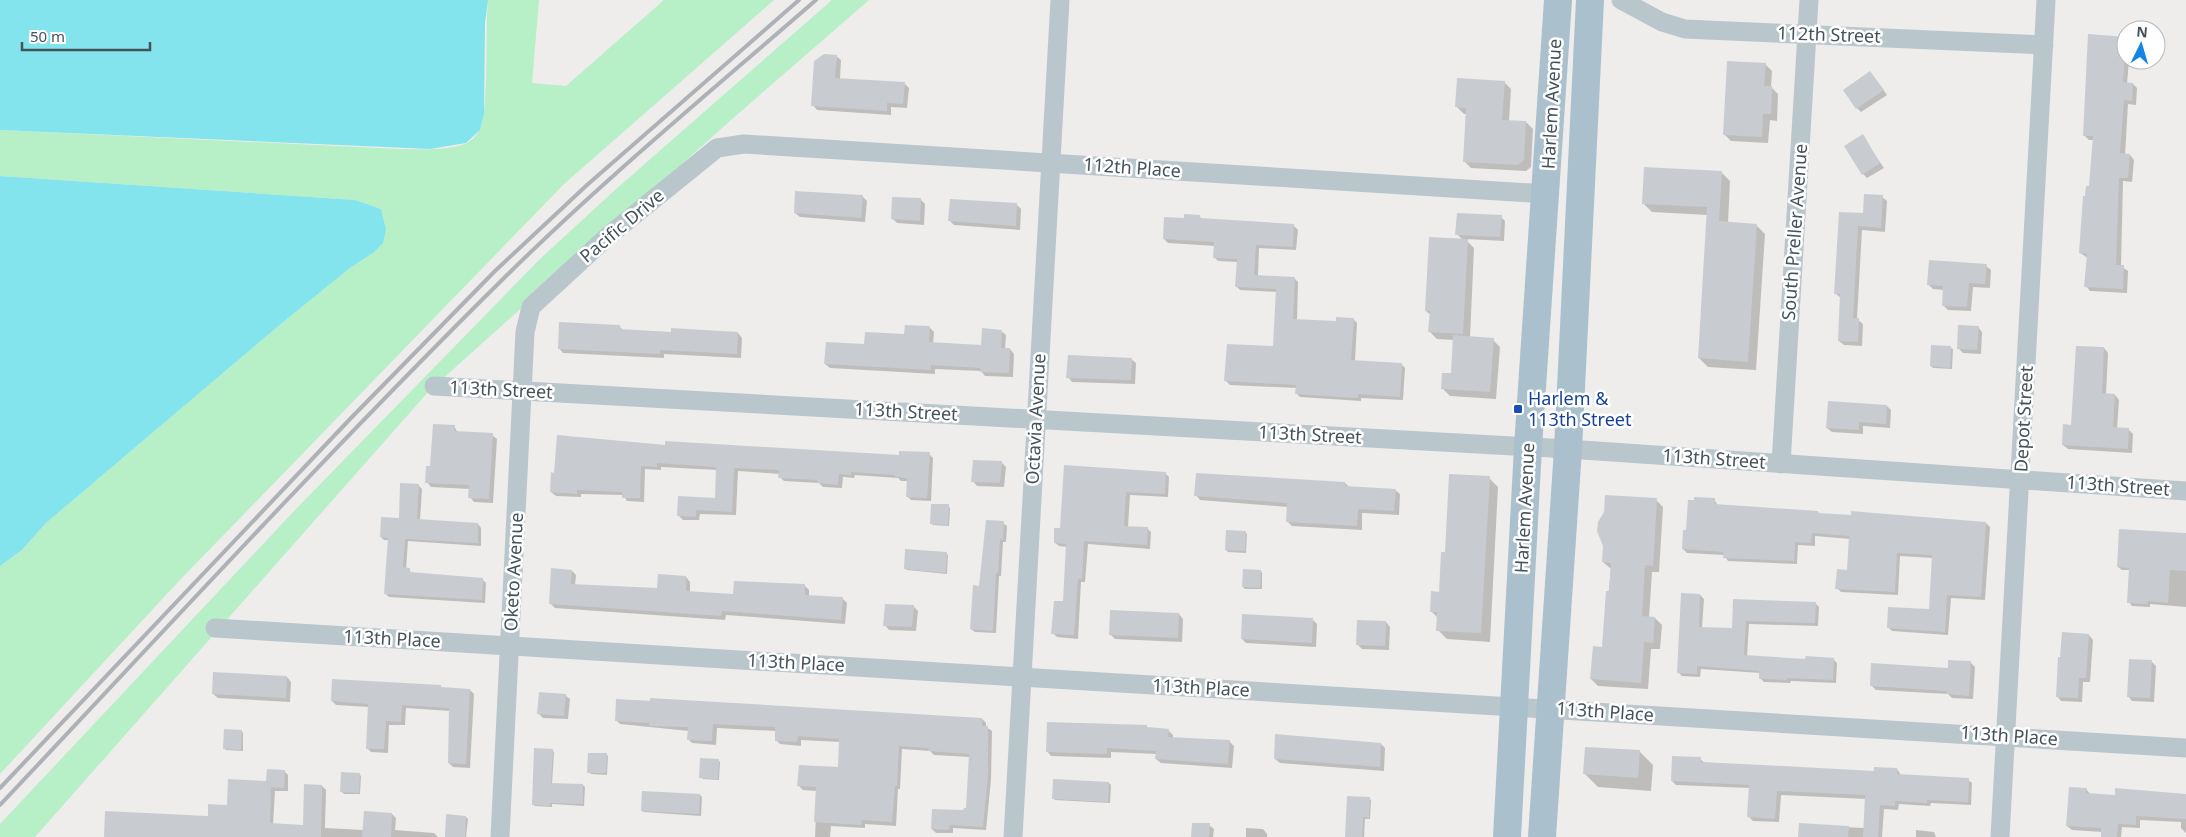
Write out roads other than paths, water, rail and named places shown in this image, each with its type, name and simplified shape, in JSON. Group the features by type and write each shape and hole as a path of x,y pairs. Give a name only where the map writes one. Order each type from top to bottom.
{"main road":[{"name":"Harlem Avenue","path":"1507,837 1528,447 1547,194 1558,0"},
{"name":"Harlem Avenue","path":"1542,837 1568,450 1590,0"}],"street":[{"name":"Octavia Avenue","path":"1013,837 1060,0"},
{"name":"112th Street","path":"1621,0 1662,22 1685,29 2044,45"},
{"name":"South Preller Avenue","path":"1781,464 1810,0"},
{"name":"Depot Street","path":"2000,837 2046,0"},
{"name":"112th Place","path":"716,148 744,144 1547,194"},
{"name":"Pacific Drive","path":"531,307 607,238 716,148"},
{"name":"Oketo Avenue","path":"500,837 526,332 531,307"},
{"name":"113th Street","path":"434,386 1528,447 2186,491"},
{"name":"113th Place","path":"215,628 2186,748"}],"water":[{"path":"0,0 488,0 485,23 484,114 480,130 466,143 430,149 0,130"},
{"path":"0,176 355,200 381,209 386,229 383,243 373,253 350,268 282,323 46,523 22,550 0,566"}],"railway":[{"path":"0,788 351,418 495,271 587,185 799,0"},
{"path":"0,805 311,474 502,280 617,172 816,0"}],"place":[{"name":"Harlem & 113th Street","path":"1518,409"}]}
